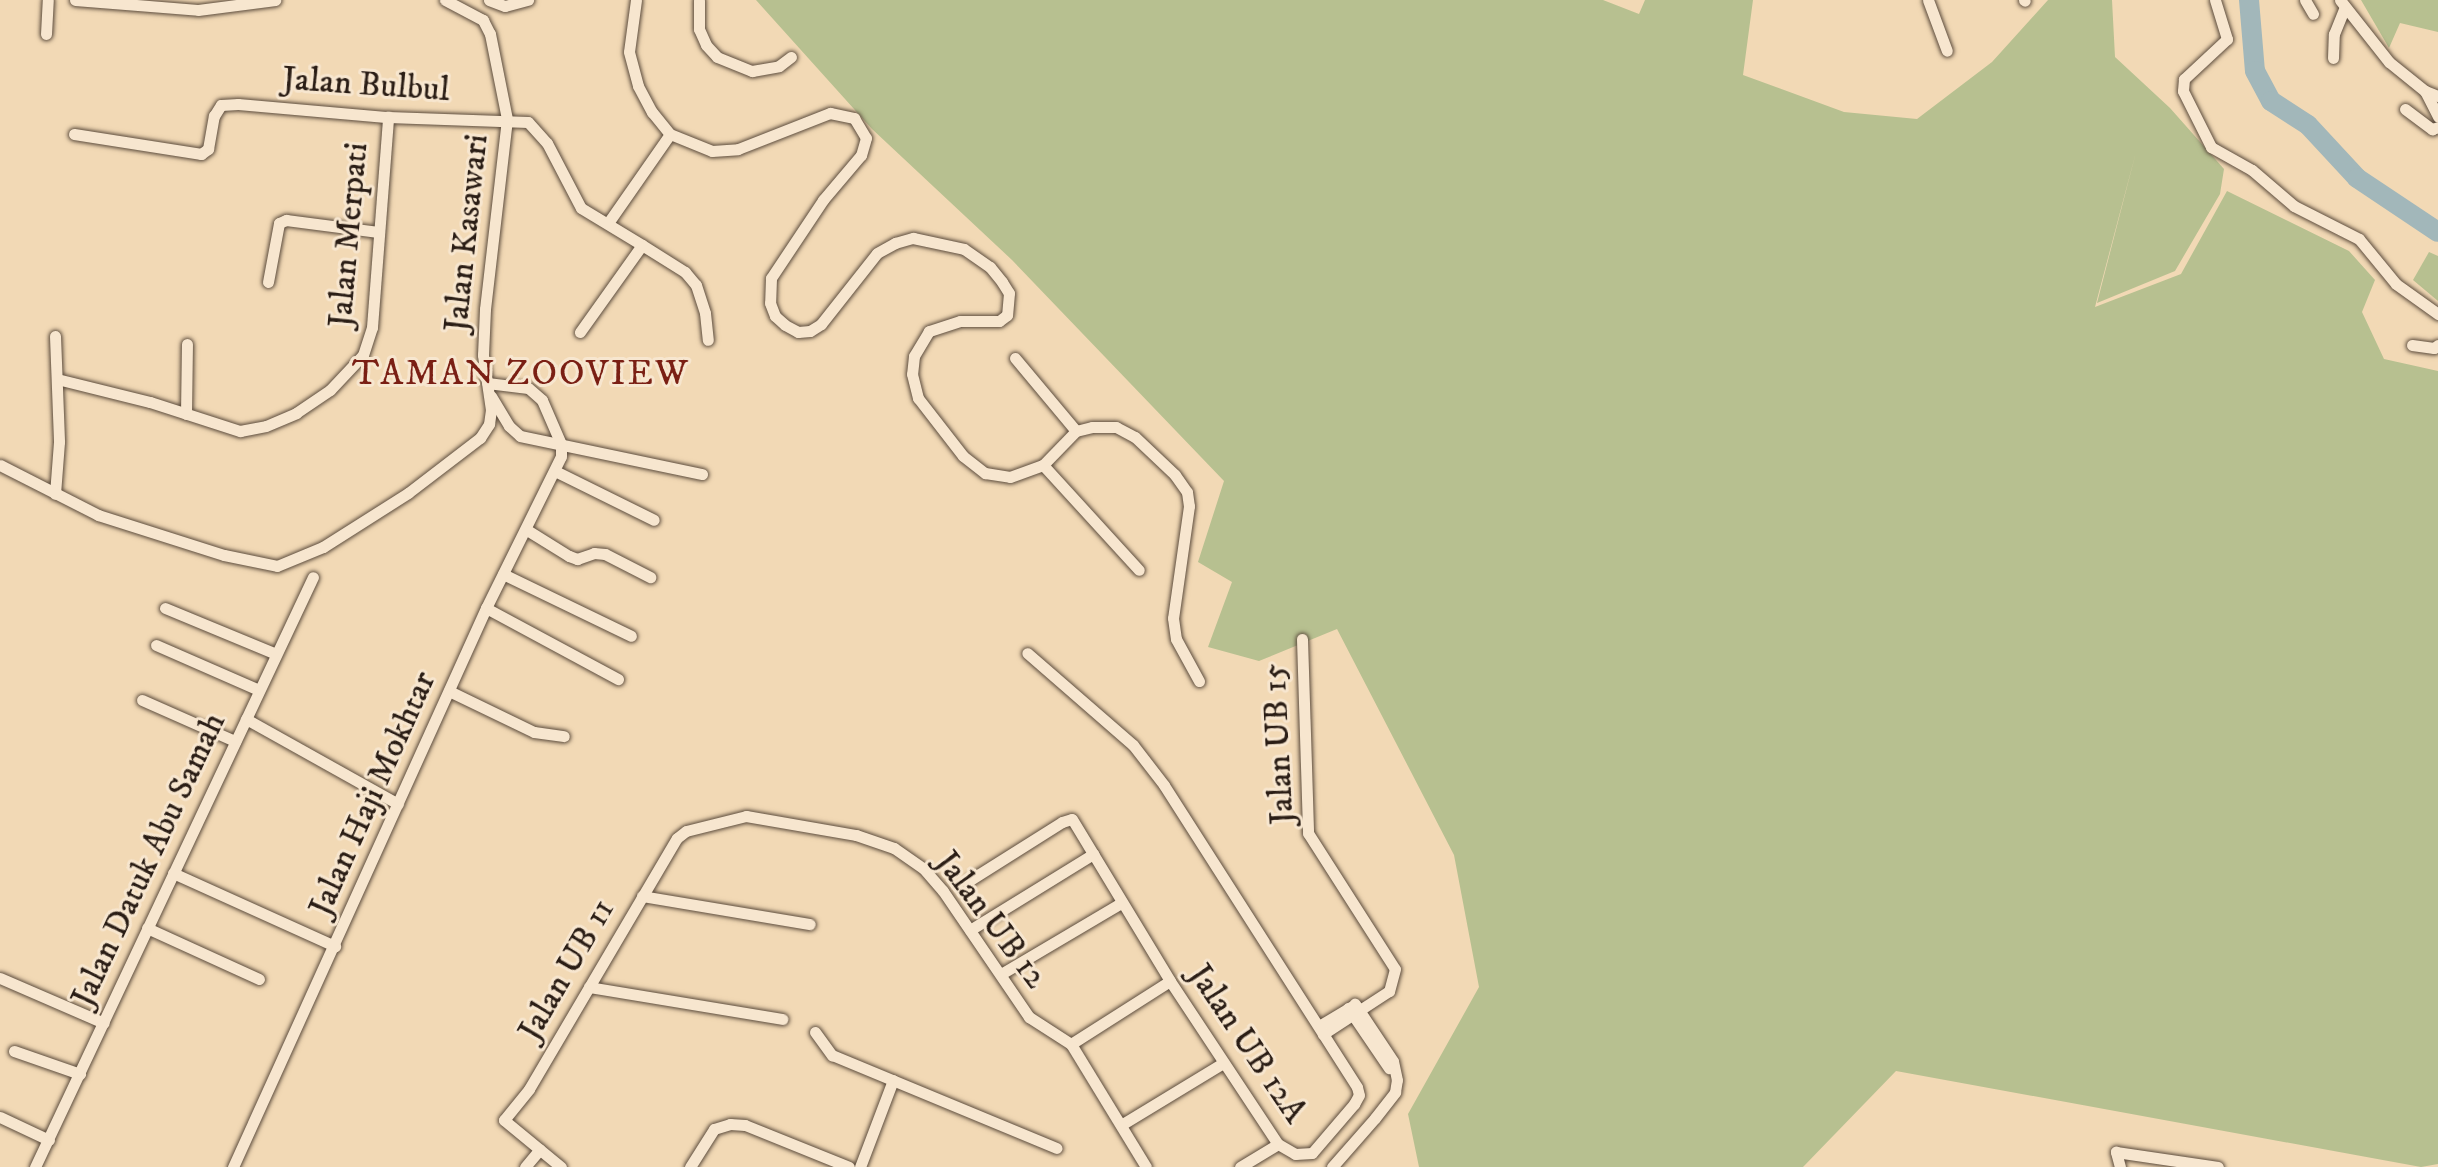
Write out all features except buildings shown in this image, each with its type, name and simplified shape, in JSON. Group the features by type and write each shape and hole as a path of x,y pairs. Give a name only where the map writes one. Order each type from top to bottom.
{"street":[{"path":"46,34 48,0"},
{"path":"75,0 170,5 275,0"},
{"name":"Jalan Kasawari","path":"0,465 98,515 224,555 277,566 323,547 408,493 480,438 489,424 483,355 485,309 507,119 490,34 483,20 445,0"},
{"path":"489,0 505,6 528,0"},
{"path":"636,0 629,52 638,86 652,112 670,134 712,151 738,149 830,113 854,118 866,138 866,147 779,263 769,289 775,316 798,332 810,331 821,324 877,253 895,243 913,238 964,249 990,267 1009,293 1011,305 1007,315 999,321 960,321 929,331 914,356 912,374 918,398 963,456 985,473 1010,477 1043,465 1076,431 1116,427 1135,437 1175,475 1187,492 1189,506 1173,618 1176,639 1199,681"},
{"path":"699,0 699,29 706,45 717,57 752,71 779,66 791,57"},
{"path":"1928,0 1947,51"},
{"path":"2215,0 2227,39 2184,79 2183,91 2211,147 2252,170 2294,206 2359,239 2396,284 2438,314"},
{"path":"2305,0 2313,14"},
{"path":"2333,58 2334,34 2342,3"},
{"path":"2342,3 2379,52 2425,91 2438,96"},
{"path":"2425,91 2438,117"},
{"name":"Jalan Bulbul","path":"74,134 201,154 208,149 214,116 221,105 388,117 507,119"},
{"path":"2405,109 2432,129 2438,127"},
{"name":"Jalan Merpati","path":"57,379 240,431 266,426 296,413 352,369 363,355 372,327 388,117"},
{"path":"507,119 528,122 538,130 581,208 685,272 696,285 705,313 708,340"},
{"path":"608,223 670,134"},
{"path":"268,282 279,223 286,220 378,232"},
{"path":"580,332 642,245"},
{"path":"55,336 59,463 55,494"},
{"path":"186,414 187,344"},
{"path":"2412,345 2434,348 2438,345"},
{"path":"1015,358 1076,431"},
{"path":"488,387 514,433 702,474"},
{"path":"488,387 528,388 542,400 561,444"},
{"name":"Jalan Haji Mokhtar","path":"233,1167 486,608 555,471 561,444"},
{"path":"1043,465 1139,570"},
{"path":"555,471 654,520"},
{"path":"527,530 569,556 577,559 594,553 605,554 650,577"},
{"path":"503,574 631,636"},
{"name":"Jalan Datuk Abu Samah","path":"35,1167 313,577"},
{"path":"165,608 276,654"},
{"path":"486,608 618,679"},
{"name":"Jalan UB 15","path":"1302,639 1308,833 1395,969 1389,991 1321,1030"},
{"path":"156,645 259,690"},
{"name":"Jalan UB 12A","path":"970,880 1062,822 1072,819 1170,981 1278,1144 1295,1154 1320,1149 1359,1095 1209,851 1133,745 1027,653"},
{"path":"449,691 534,732 564,736"},
{"path":"142,700 235,741"},
{"path":"246,719 398,804"},
{"name":"Jalan UB 12","path":"677,838 686,831 746,816 856,835 894,848 923,868 1029,1017 1071,1044 1146,1167"},
{"name":"Jalan UB 11","path":"540,1149 504,1120 529,1089 677,838"},
{"path":"970,930 1093,854"},
{"path":"173,873 335,946"},
{"path":"642,896 810,924"},
{"path":"1001,974 1121,903"},
{"path":"147,928 259,979"},
{"path":"0,978 104,1023"},
{"path":"1071,1044 1170,981"},
{"path":"589,987 782,1019"},
{"path":"1332,1167 1395,1092 1393,1061 1354,1010"},
{"path":"815,1032 832,1055 1056,1148"},
{"path":"14,1051 80,1074"},
{"path":"1121,1125 1223,1063"},
{"path":"860,1167 893,1080"},
{"path":"0,1117 49,1140"},
{"path":"690,1167 714,1129 730,1124 745,1125 849,1167"},
{"path":"1240,1167 1278,1144"},
{"path":"525,1167 540,1149 561,1167"},
{"path":"2120,1167 2116,1152 2218,1167"}],"green space":[{"path":"756,0 1603,0 1639,14 1645,0 1753,0 1743,75 1844,112 1917,119 1992,62 2048,0 2112,0 2115,57 2170,108 2224,169 2220,194 2175,271 2097,303 2136,152 2095,307 2181,274 2227,191 2349,251 2375,280 2362,312 2384,359 2438,371 2438,1164 2421,1167 1896,1071 1803,1167 1419,1167 1408,1114 1479,987 1454,855 1337,629 1259,661 1208,647 1232,582 1198,562 1224,481 1012,260 872,129"},
{"path":"2361,0 2438,0 2438,32 2400,23 2389,48"},
{"path":"2429,252 2438,256 2438,301 2413,280"}],"waterway":[{"path":"2249,0 2255,71 2271,101 2308,125 2357,178 2438,232"}],"district":[{"name":"TAMAN ZOOVIEW","path":"521,374"}]}
